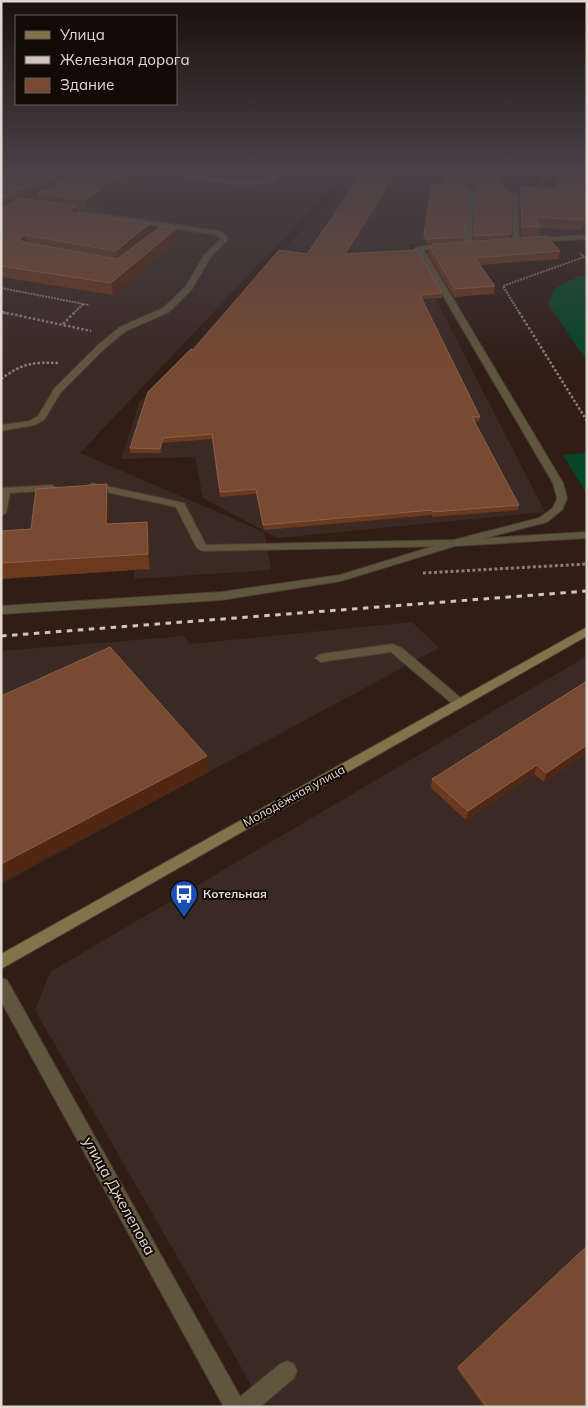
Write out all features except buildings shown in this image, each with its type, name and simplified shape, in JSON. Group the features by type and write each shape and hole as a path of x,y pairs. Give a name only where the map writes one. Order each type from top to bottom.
{"main road":[{"name":"Молодёжная улица","path":"1,962 587,631"}],"street":[{"path":"1,428 23,425 41,418 57,391 100,347 123,329 166,310 189,287 207,257 225,239 222,236"},
{"path":"1,610 221,596 341,578 454,543 542,520 557,510 562,498 558,483 419,248 473,245 473,236"},
{"path":"512,236 511,242 587,237"},
{"path":"84,487 94,486 180,504 202,548 454,543 587,535"},
{"path":"1,513 5,490 64,488"},
{"path":"321,658 392,648 459,703"},
{"name":"улица Джелепова","path":"1,985 236,1407"},
{"path":"243,1407 287,1371"}],"path":[{"path":"566,238 586,257 503,286 587,421"},
{"path":"1,288 89,304"},
{"path":"63,324 83,304"},
{"path":"1,312 91,331 100,347"},
{"path":"1,380 20,364 26,362 84,364"},
{"path":"420,573 587,564"}],"shaded area":[{"path":"1,236 286,236 80,453 264,532 271,570 134,579 134,570 1,579"},
{"path":"297,236 547,236 408,245 545,512 277,538 203,498 195,457 121,459 139,403"},
{"path":"412,622 439,648 1,884 1,651 184,636 190,644"},
{"path":"587,656 587,1407 264,1407 35,1010 50,972"}],"green space":[{"path":"587,275 587,361 548,304 555,288 579,276"},
{"path":"587,453 587,494 563,455"}],"railway":[{"path":"1,636 587,591"}],"place":[{"name":"Котельная","path":"184,918"}]}
